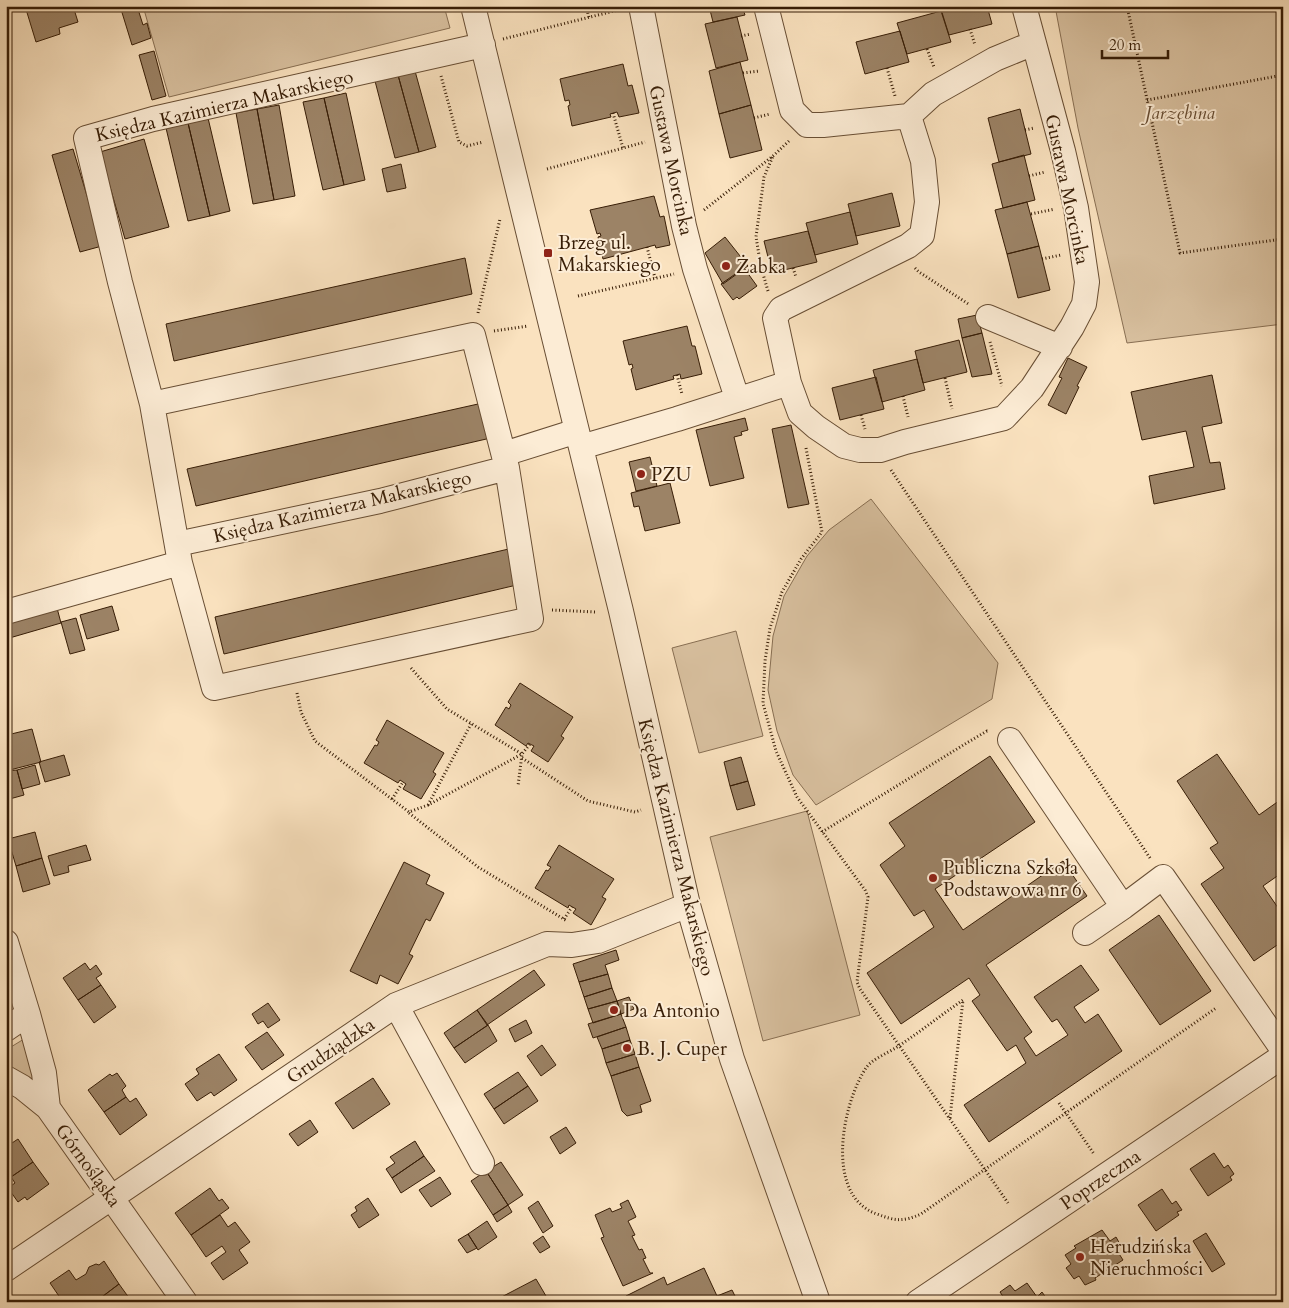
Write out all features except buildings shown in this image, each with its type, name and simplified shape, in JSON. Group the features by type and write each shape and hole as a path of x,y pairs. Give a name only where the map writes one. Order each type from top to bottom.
{"street":[{"name":"Księdza Kazimierza Makarskiego","path":"473,6 621,611 688,905 732,1059 814,1296"},
{"path":"766,6 792,110 807,124 823,125 909,116 933,94 995,59 1034,43"},
{"name":"Gustawa Morcinka","path":"781,309 775,318 789,383 800,413 816,428 844,446 860,450 880,450 1004,418 1032,388 1072,327 1084,304 1087,282 1076,208 1024,6"},
{"name":"Gustawa Morcinka","path":"633,7 666,136 684,226 695,269 737,398"},
{"name":"Księdza Kazimierza Makarskiego","path":"483,44 153,119 86,138 120,282 152,404 179,553 214,688 532,619 530,609"},
{"path":"781,309 902,249 922,235 927,202 924,161 909,116"},
{"path":"988,317 1060,346"},
{"path":"152,404 473,335 505,461 530,609"},
{"path":"579,439 677,419 737,398 789,383"},
{"name":"Księdza Kazimierza Makarskiego","path":"179,553 380,500 579,439"},
{"path":"6,612 179,553"},
{"path":"1010,740 1123,907"},
{"path":"1084,933 1163,877 1283,1050"},
{"name":"Grudziądzka","path":"6,1269 396,1005 547,944 572,945 598,941 688,905"},
{"name":"Górnośląska","path":"6,942 44,1073 48,1108 185,1302"},
{"path":"396,1005 482,1163"},
{"path":"6,1030 28,1014"},
{"name":"Poprzeczna","path":"918,1302 1283,1056"},
{"path":"6,1078 22,1087 48,1108"}],"path":[{"path":"586,6 589,18"},
{"path":"1127,6 1180,253 1283,239"},
{"path":"514,36 633,7"},
{"path":"435,56 459,142 467,146 483,142"},
{"path":"1148,100 1283,75"},
{"path":"613,113 623,148"},
{"path":"684,226 773,156 807,124"},
{"path":"547,168 666,136"},
{"path":"773,156 764,177 756,237 761,267 771,300 781,309"},
{"path":"1031,214 1057,209"},
{"path":"501,214 473,335 550,322"},
{"path":"647,247 655,278"},
{"path":"902,249 919,272 988,317"},
{"path":"578,296 695,269"},
{"path":"990,342 1002,389"},
{"path":"677,375 683,397"},
{"path":"945,378 952,410"},
{"path":"903,396 909,420"},
{"path":"800,413 822,532 801,559 782,592 770,628 765,661 763,703 776,751 797,797 865,890 868,898 857,982 1008,1203"},
{"path":"880,450 893,473 1163,877"},
{"path":"530,609 596,612"},
{"path":"410,645 411,669 446,708 588,801 635,812 641,810"},
{"path":"292,671 301,712 315,741 478,867 598,941"},
{"path":"428,805 472,724"},
{"path":"822,832 987,731 1003,735 1010,740"},
{"path":"518,786 522,756 530,744"},
{"path":"409,812 428,805 522,756"},
{"path":"392,799 403,782"},
{"path":"950,1119 963,1000 868,1066 855,1088 847,1117 843,1145 843,1168 847,1185 854,1199 866,1211 894,1220 910,1219 921,1214 1216,1008"},
{"path":"1059,1103 1094,1154"}],"green space":[{"path":"143,6 444,6 450,28 169,97"},
{"name":"Jarzębina","path":"1055,6 1283,6 1283,324 1127,343 1078,128"},
{"path":"871,499 998,663 992,699 816,805 793,775 777,731 768,690 773,636 784,596 807,556 829,530"},
{"path":"736,631 763,736 699,753 672,648"},
{"path":"807,811 860,1015 763,1041 710,837"},
{"path":"24,1039 35,1079 31,1080 6,1064 6,1050"}],"place":[{"name":"Brzeg ul. Makarskiego","path":"548,253"},
{"name":"Żabka","path":"726,266"},
{"name":"PZU","path":"641,474"},
{"name":"Publiczna Szkoła Podstawowa nr 6","path":"933,878"},
{"name":"Da Antonio","path":"614,1010"},
{"name":"B. J. Cuper","path":"627,1048"},
{"name":"Herudzińska Nieruchmości","path":"1080,1257"}]}
